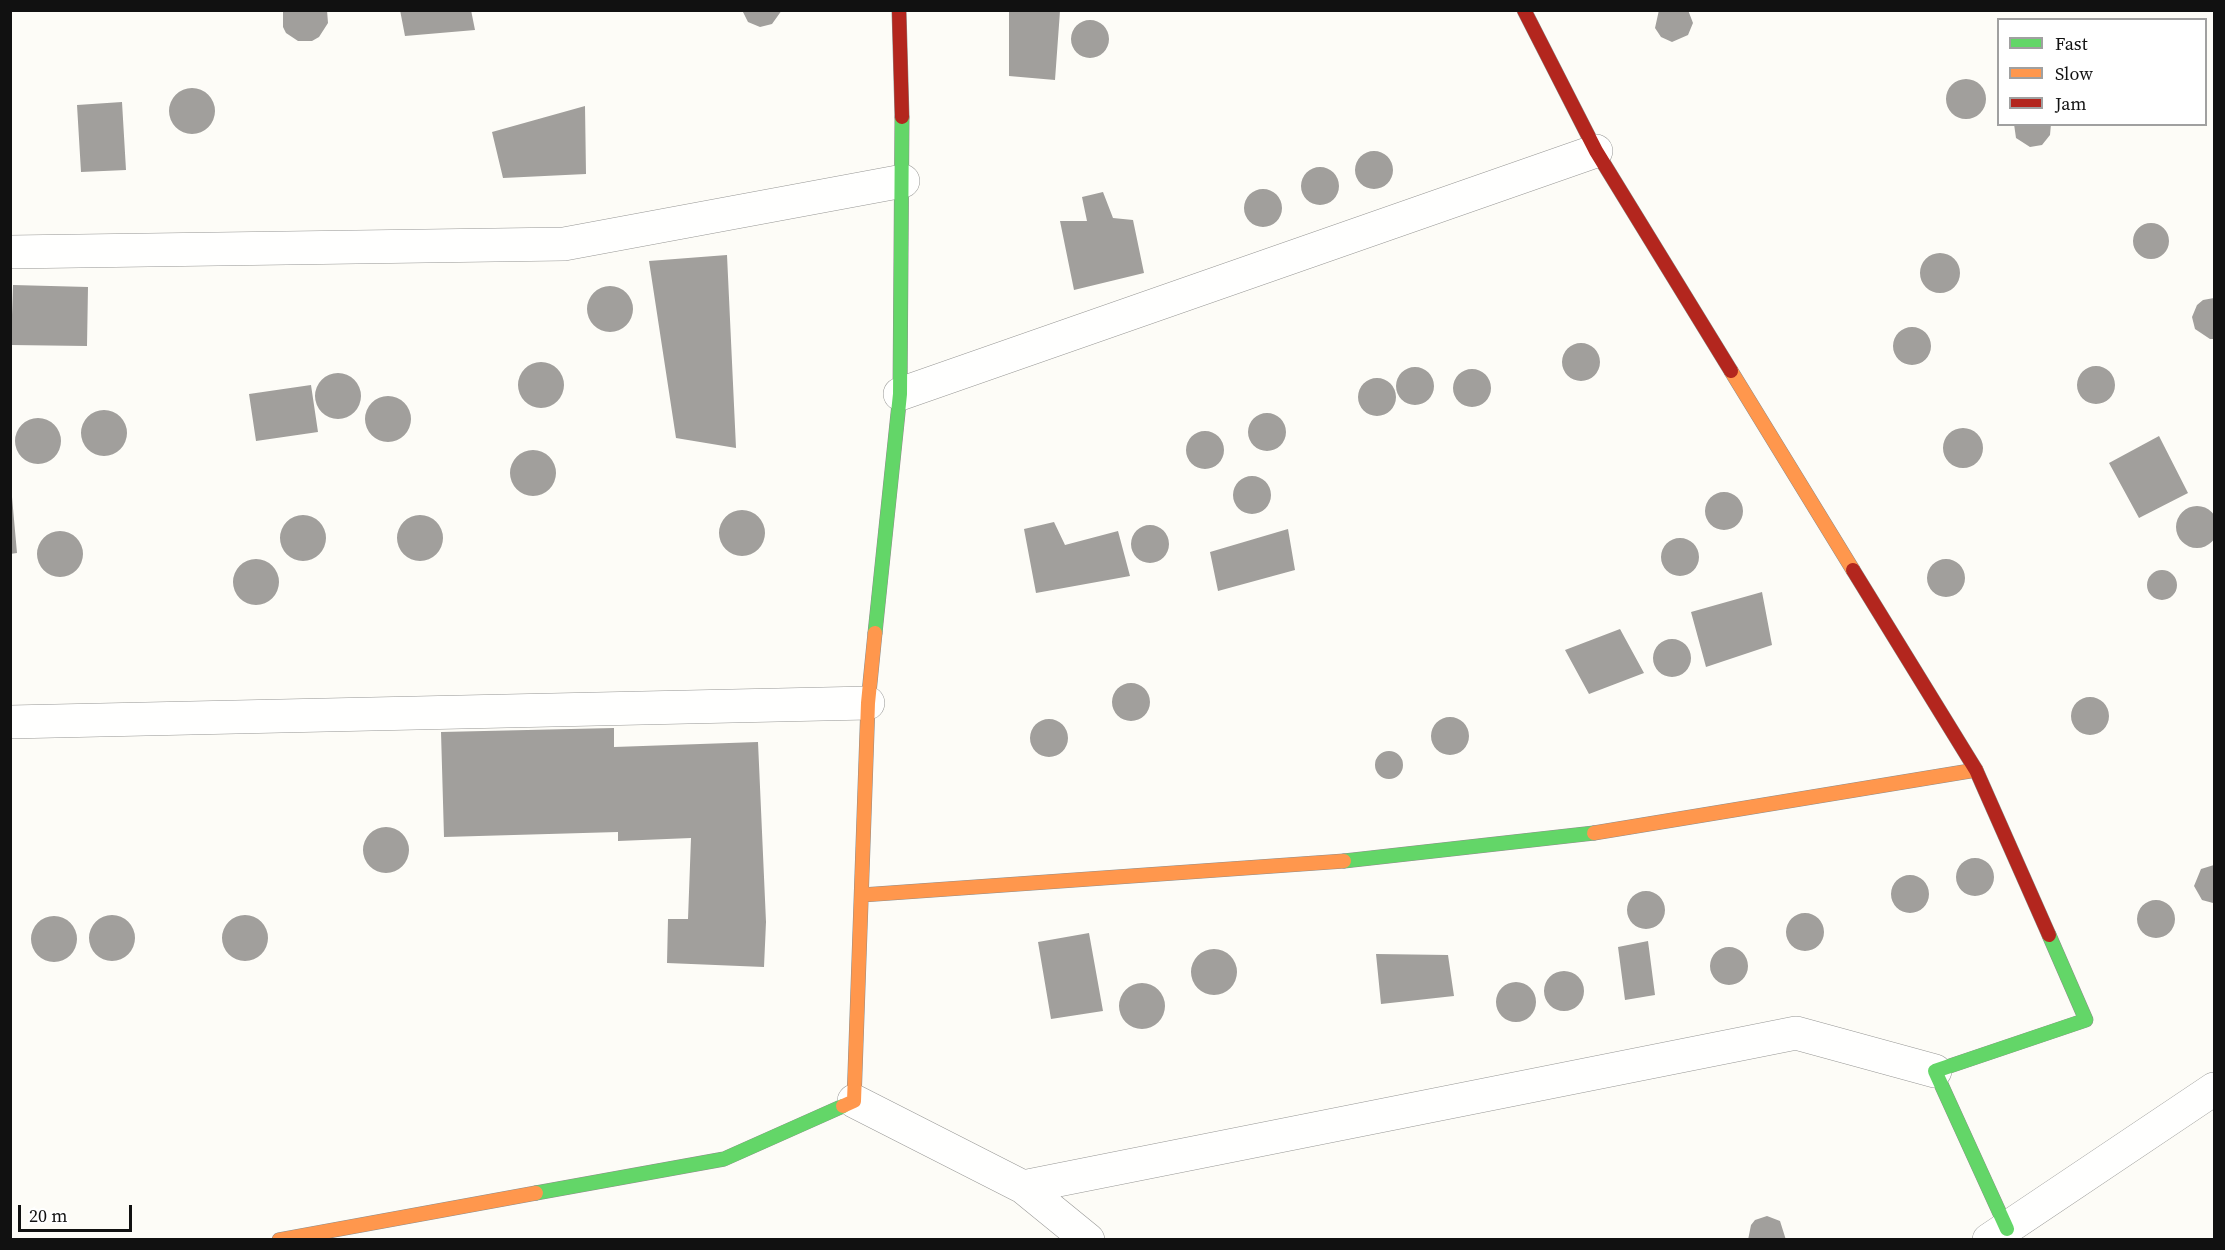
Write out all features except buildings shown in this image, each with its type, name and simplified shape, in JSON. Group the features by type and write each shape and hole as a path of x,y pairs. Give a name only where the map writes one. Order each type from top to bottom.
{"street":[{"path":"854,1101 868,703 900,394 903,181 899,10"},
{"path":"1023,1187 1796,1033 1935,1071 2086,1020 1976,770 1596,151 1524,10"},
{"path":"900,394 1596,151"},
{"path":"10,252 564,244 903,181"},
{"path":"10,722 868,703"},
{"path":"862,895 1369,859 1593,833 1976,770"},
{"path":"1935,1071 1998,1234 2214,1089"},
{"path":"854,1101 1023,1187 1088,1239"},
{"path":"279,1239 724,1159 854,1101"}],"traffic: fast":[{"path":"875,633 900,394 902,117"},
{"path":"1344,861 1594,833"},
{"path":"2007,1229 1935,1071 2086,1020 2049,935"},
{"path":"536,1193 724,1159 843,1106"}],"traffic: slow":[{"path":"1731,371 1853,570"},
{"path":"843,1106 854,1101 868,703 875,633"},
{"path":"1594,833 1976,770"},
{"path":"862,895 1344,861"},
{"path":"279,1240 536,1193"}],"traffic: jam":[{"path":"899,10 902,117"},
{"path":"1524,10 1596,151 1731,371"},
{"path":"1853,570 1976,770 2049,935"}]}
